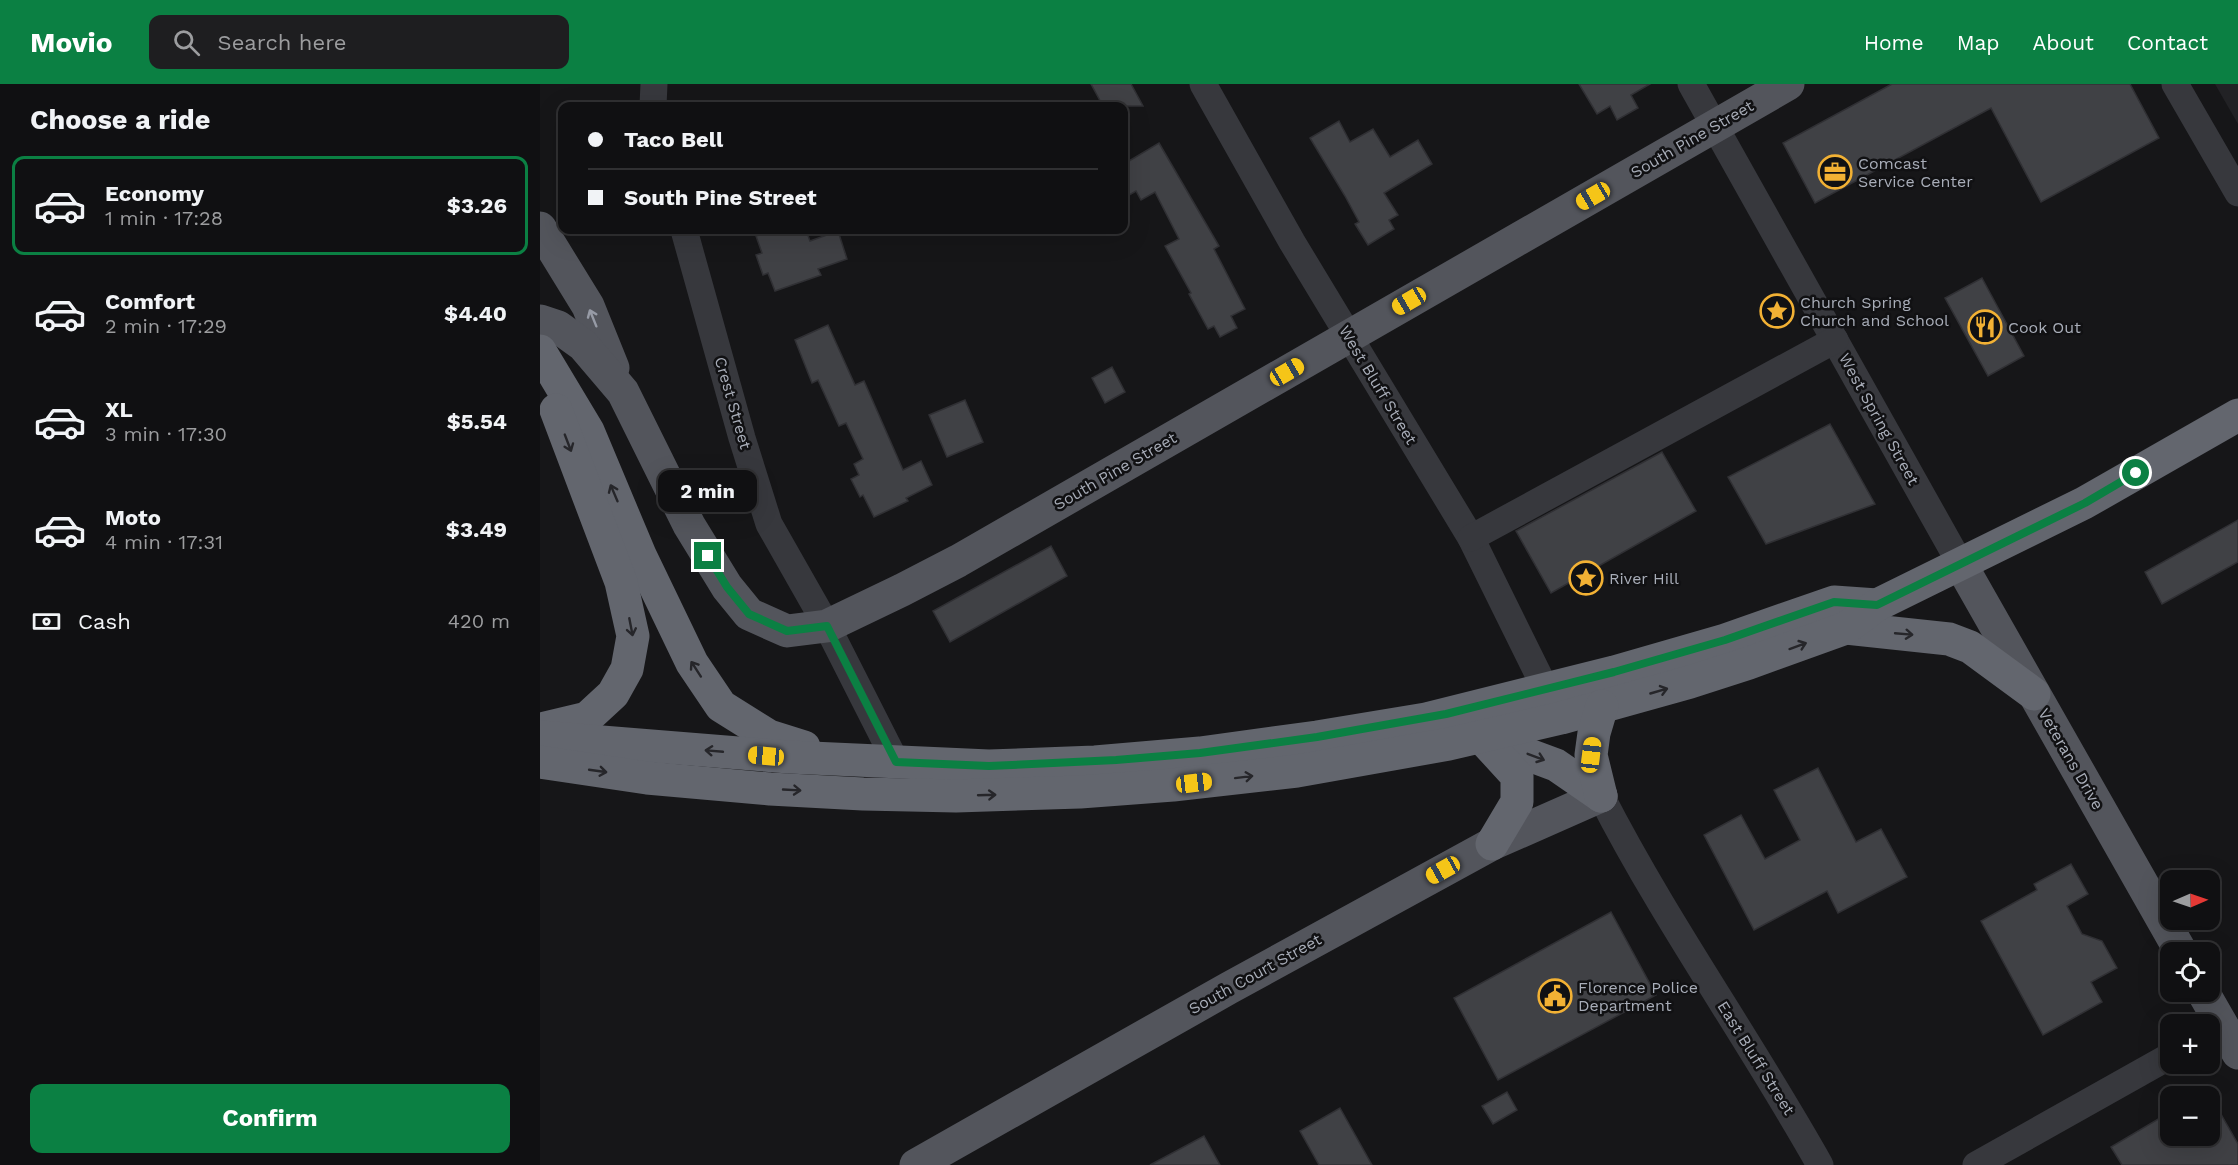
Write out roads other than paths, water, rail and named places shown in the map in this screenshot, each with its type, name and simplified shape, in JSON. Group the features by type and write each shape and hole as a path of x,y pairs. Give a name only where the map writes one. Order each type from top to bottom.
{"highway":[{"path":"540,351 588,431 640,555 692,663 721,706 769,736 849,760"},
{"path":"540,369 621,582 633,636 627,669 613,694 587,718 540,729"},
{"path":"540,762 646,777 770,789 956,796 1080,792 1173,785 1308,769 1481,737 1602,706 1740,666 1846,628 1877,605 2085,503 2238,415"},
{"path":"540,737 789,758 1013,765 1095,762 1200,753 1426,719 1546,690 1725,640 1834,602 1877,605"},
{"path":"1846,628 1949,639 1970,647 2034,694"},
{"path":"1601,796 1591,755 1594,733 1602,706"},
{"path":"1481,737 1556,765 1601,796"},
{"path":"1481,737 1517,776 1517,802 1492,844"}],"main road":[{"name":"South Pine Street","path":"540,321 558,327 583,345 623,392 689,525 727,587 749,614 787,631 827,626 958,561 1788,84"},
{"path":"540,228 588,306 623,392"},
{"name":"Veterans Drive","path":"1961,565 2175,942"},
{"name":"South Court Street","path":"916,1165 1229,988 1492,844 1601,796"},
{"path":"2209,1002 2227,1033"}],"street":[{"path":"653,102 654,84"},
{"name":"West Bluff Street","path":"1203,84 1292,242 1471,538 1546,690"},
{"name":"West Spring Street","path":"1691,84 1961,565"},
{"path":"2175,84 2238,193"},
{"name":"Crest Street","path":"685,234 742,438 769,524 827,626 896,762"},
{"path":"1471,538 1835,340"},
{"name":"East Bluff Street","path":"1601,796 1632,856 1820,1165"},
{"path":"1976,1165 2160,1062"}],"place":[{"name":"Comcast Service Center","path":"1835,172"},
{"name":"Church Spring Church and School","path":"1777,311"},
{"name":"Cook Out","path":"1985,327"},
{"name":"River Hill","path":"1586,578"},
{"name":"Florence Police Department","path":"1555,996"}]}
